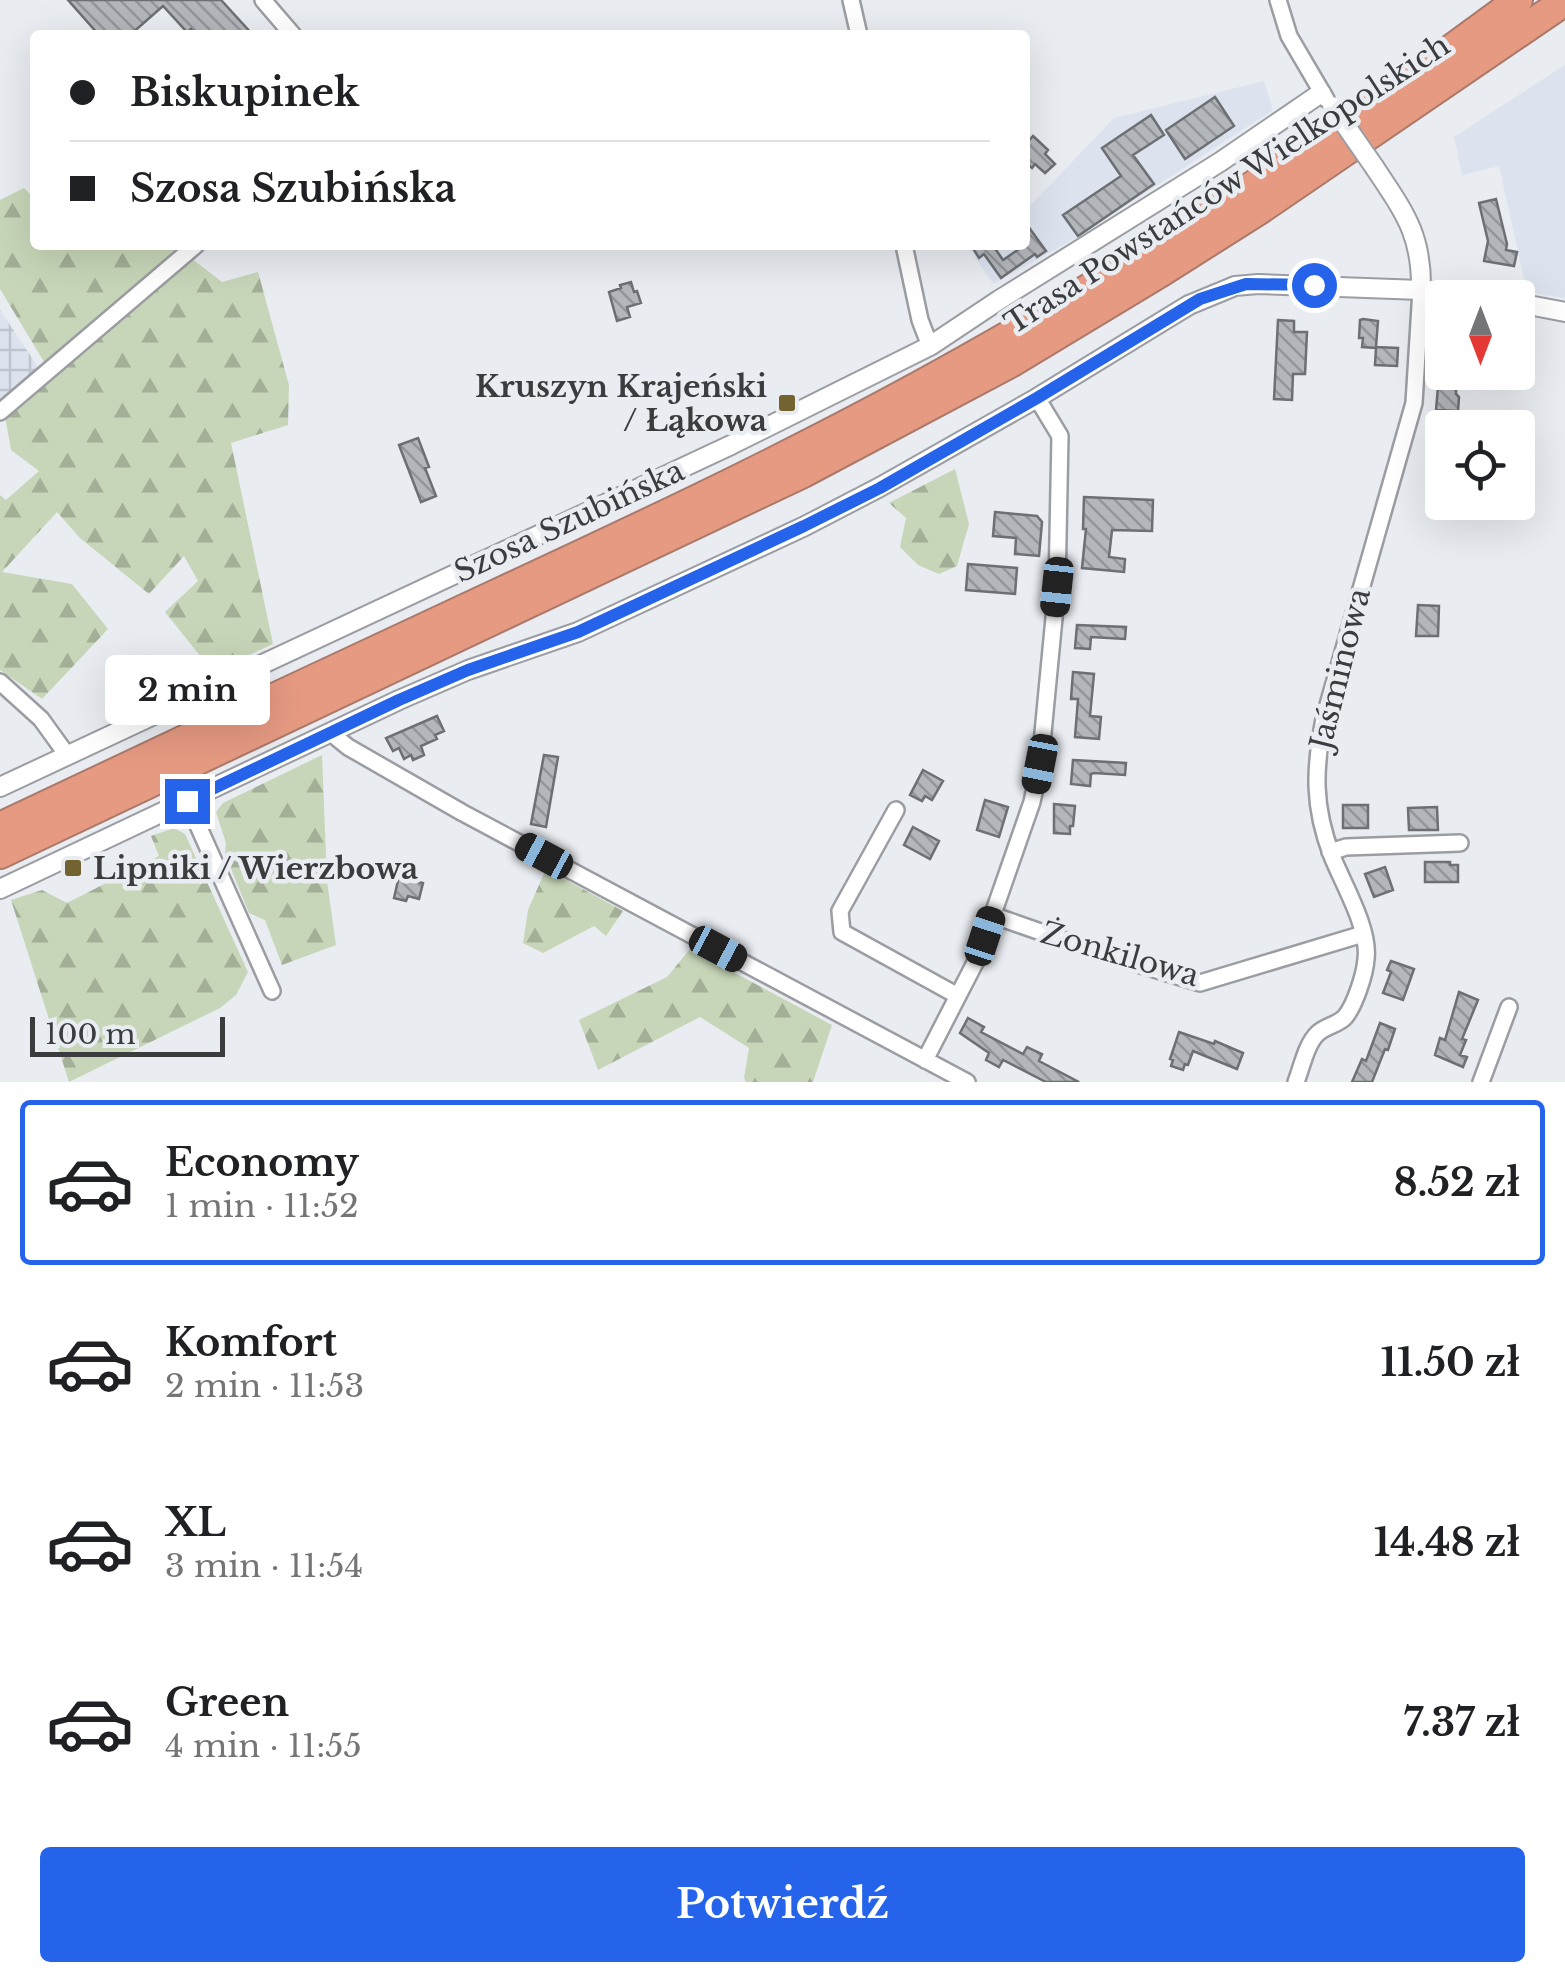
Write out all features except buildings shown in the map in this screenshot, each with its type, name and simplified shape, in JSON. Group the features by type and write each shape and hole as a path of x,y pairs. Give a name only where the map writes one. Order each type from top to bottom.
{"highway":[{"name":"Trasa Powstańców Wielkopolskich","path":"0,827 700,499 964,361 1273,173 1518,0"},
{"name":"Trasa Powstańców Wielkopolskich","path":"0,854 803,474 1012,362 1258,210 1565,1"}],"street":[{"path":"263,0 290,30"},
{"path":"851,0 858,30"},
{"path":"1278,0 1288,36 1413,229 1421,261 1421,290"},
{"name":"Szosa Szubińska","path":"0,786 731,445 930,346 1220,162 1326,100"},
{"path":"0,412 190,250"},
{"path":"905,250 920,320 930,346"},
{"path":"0,889 334,730 468,670 578,632 787,534 880,488 1189,305 1235,286 1282,284 1425,291"},
{"name":"Jaśminowa","path":"1296,1082 1318,1033 1344,1018 1363,978 1367,954 1363,934 1330,852 1318,804 1316,759 1414,403 1421,290"},
{"path":"1535,306 1565,312"},
{"path":"925,1060 978,957 1036,783 1057,587 1060,436 1037,398"},
{"path":"0,682 41,719 67,755"},
{"path":"334,730 348,747 464,813 967,1082"},
{"path":"187,801 272,991"},
{"path":"896,810 840,911 842,932 958,996"},
{"path":"1330,852 1346,847 1460,843"},
{"name":"Żonkilowa","path":"992,914 1200,983 1363,934"},
{"path":"1481,1082 1509,1006"}],"shaded area":[{"path":"1565,65 1565,298 1535,293 1535,280 1524,280 1499,166 1462,175 1454,137"},
{"path":"1264,81 1273,110 1079,236 993,284 970,250 1030,250 1030,204 1114,118"},
{"path":"0,310 44,376 0,412"}],"green space":[{"path":"24,188 30,194 30,250 180,250 222,282 258,272 289,385 288,425 231,443 273,644 213,672 165,612 198,581 184,556 149,594 80,538 57,512 2,572 72,584 108,629 42,699 0,670 0,495 6,500 39,471 11,450 5,416 52,375 0,289 0,200"},
{"path":"955,469 969,524 957,566 939,574 918,565 900,547 906,518 889,503"},
{"path":"322,755 327,881 336,945 282,965 265,920 249,913 225,854 226,843 216,812 223,803"},
{"path":"174,828 185,834 248,972 236,995 220,1008 69,1082 11,900 42,890 67,903 159,856 151,836"},
{"path":"546,869 623,911 606,936 594,926 543,953 523,943 528,910"},
{"path":"690,949 832,1025 813,1082 746,1082 749,1048 700,1017 598,1070 579,1020 667,977"}],"place":[{"name":"Kruszyn Krajeński / Łąkowa","path":"787,403"},
{"name":"Lipniki / Wierzbowa","path":"73,868"}],"route":[{"path":"187,801 399,700 468,670 578,632 804,526 880,488 1200,299 1246,284 1314,285"}]}
